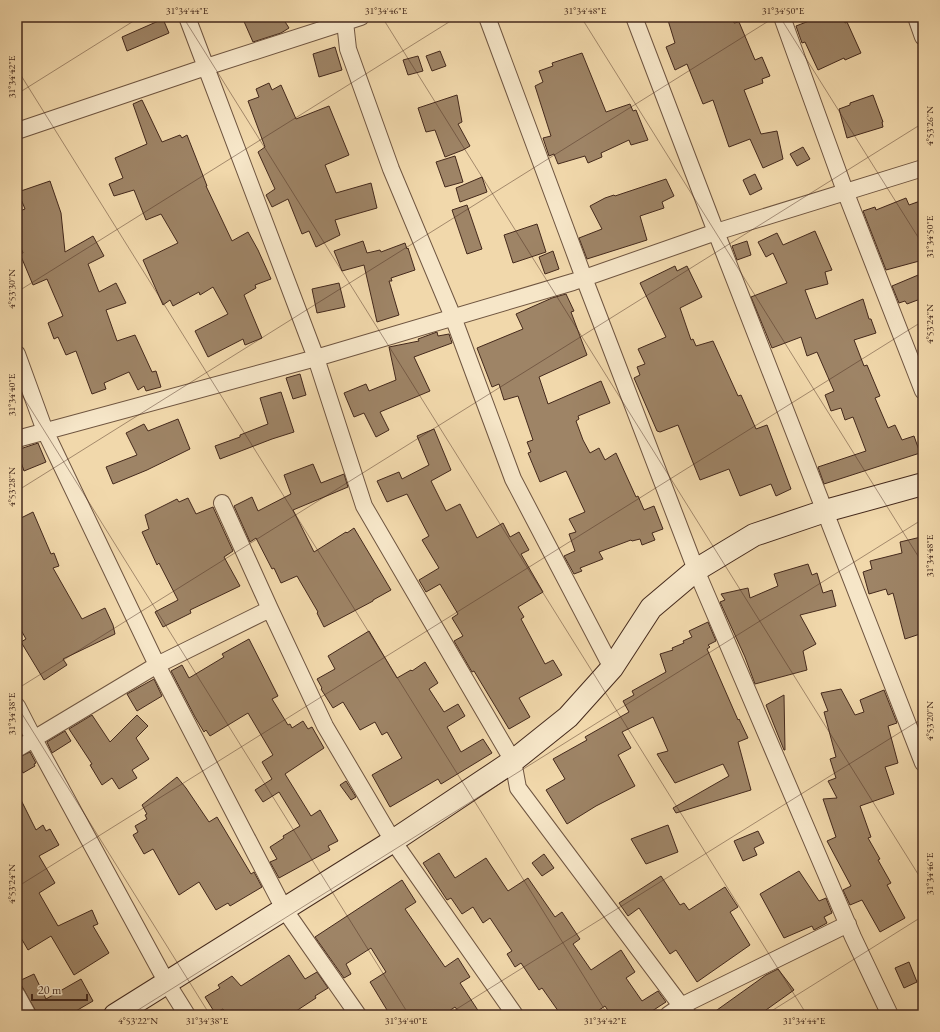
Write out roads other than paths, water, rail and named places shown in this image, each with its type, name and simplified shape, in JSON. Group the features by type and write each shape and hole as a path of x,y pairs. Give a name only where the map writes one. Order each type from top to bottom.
{"main road":[{"path":"115,1015 393,841 513,762 568,717 612,668 651,608 696,570 754,536 825,510 923,484"}],"street":[{"path":"187,17 316,358 364,506 513,762 518,788 685,1010"},
{"path":"17,131 344,20 361,17"},
{"path":"487,17 584,278 696,570 848,924 890,1015"},
{"path":"634,17 716,232 923,763"},
{"path":"782,17 845,191 923,390"},
{"path":"916,17 923,36"},
{"path":"344,20 348,49 389,162 453,317 513,479 612,668"},
{"path":"17,439 316,358 584,278 716,232 923,168"},
{"path":"17,354 45,432 157,665 284,909 358,1015"},
{"path":"222,503 270,609 326,726 393,841 515,1015"},
{"path":"17,749 157,665 270,609"},
{"path":"17,706 168,983 187,1015"},
{"path":"668,1015 685,1010 848,924"},
{"path":"17,994 28,1015"}]}
